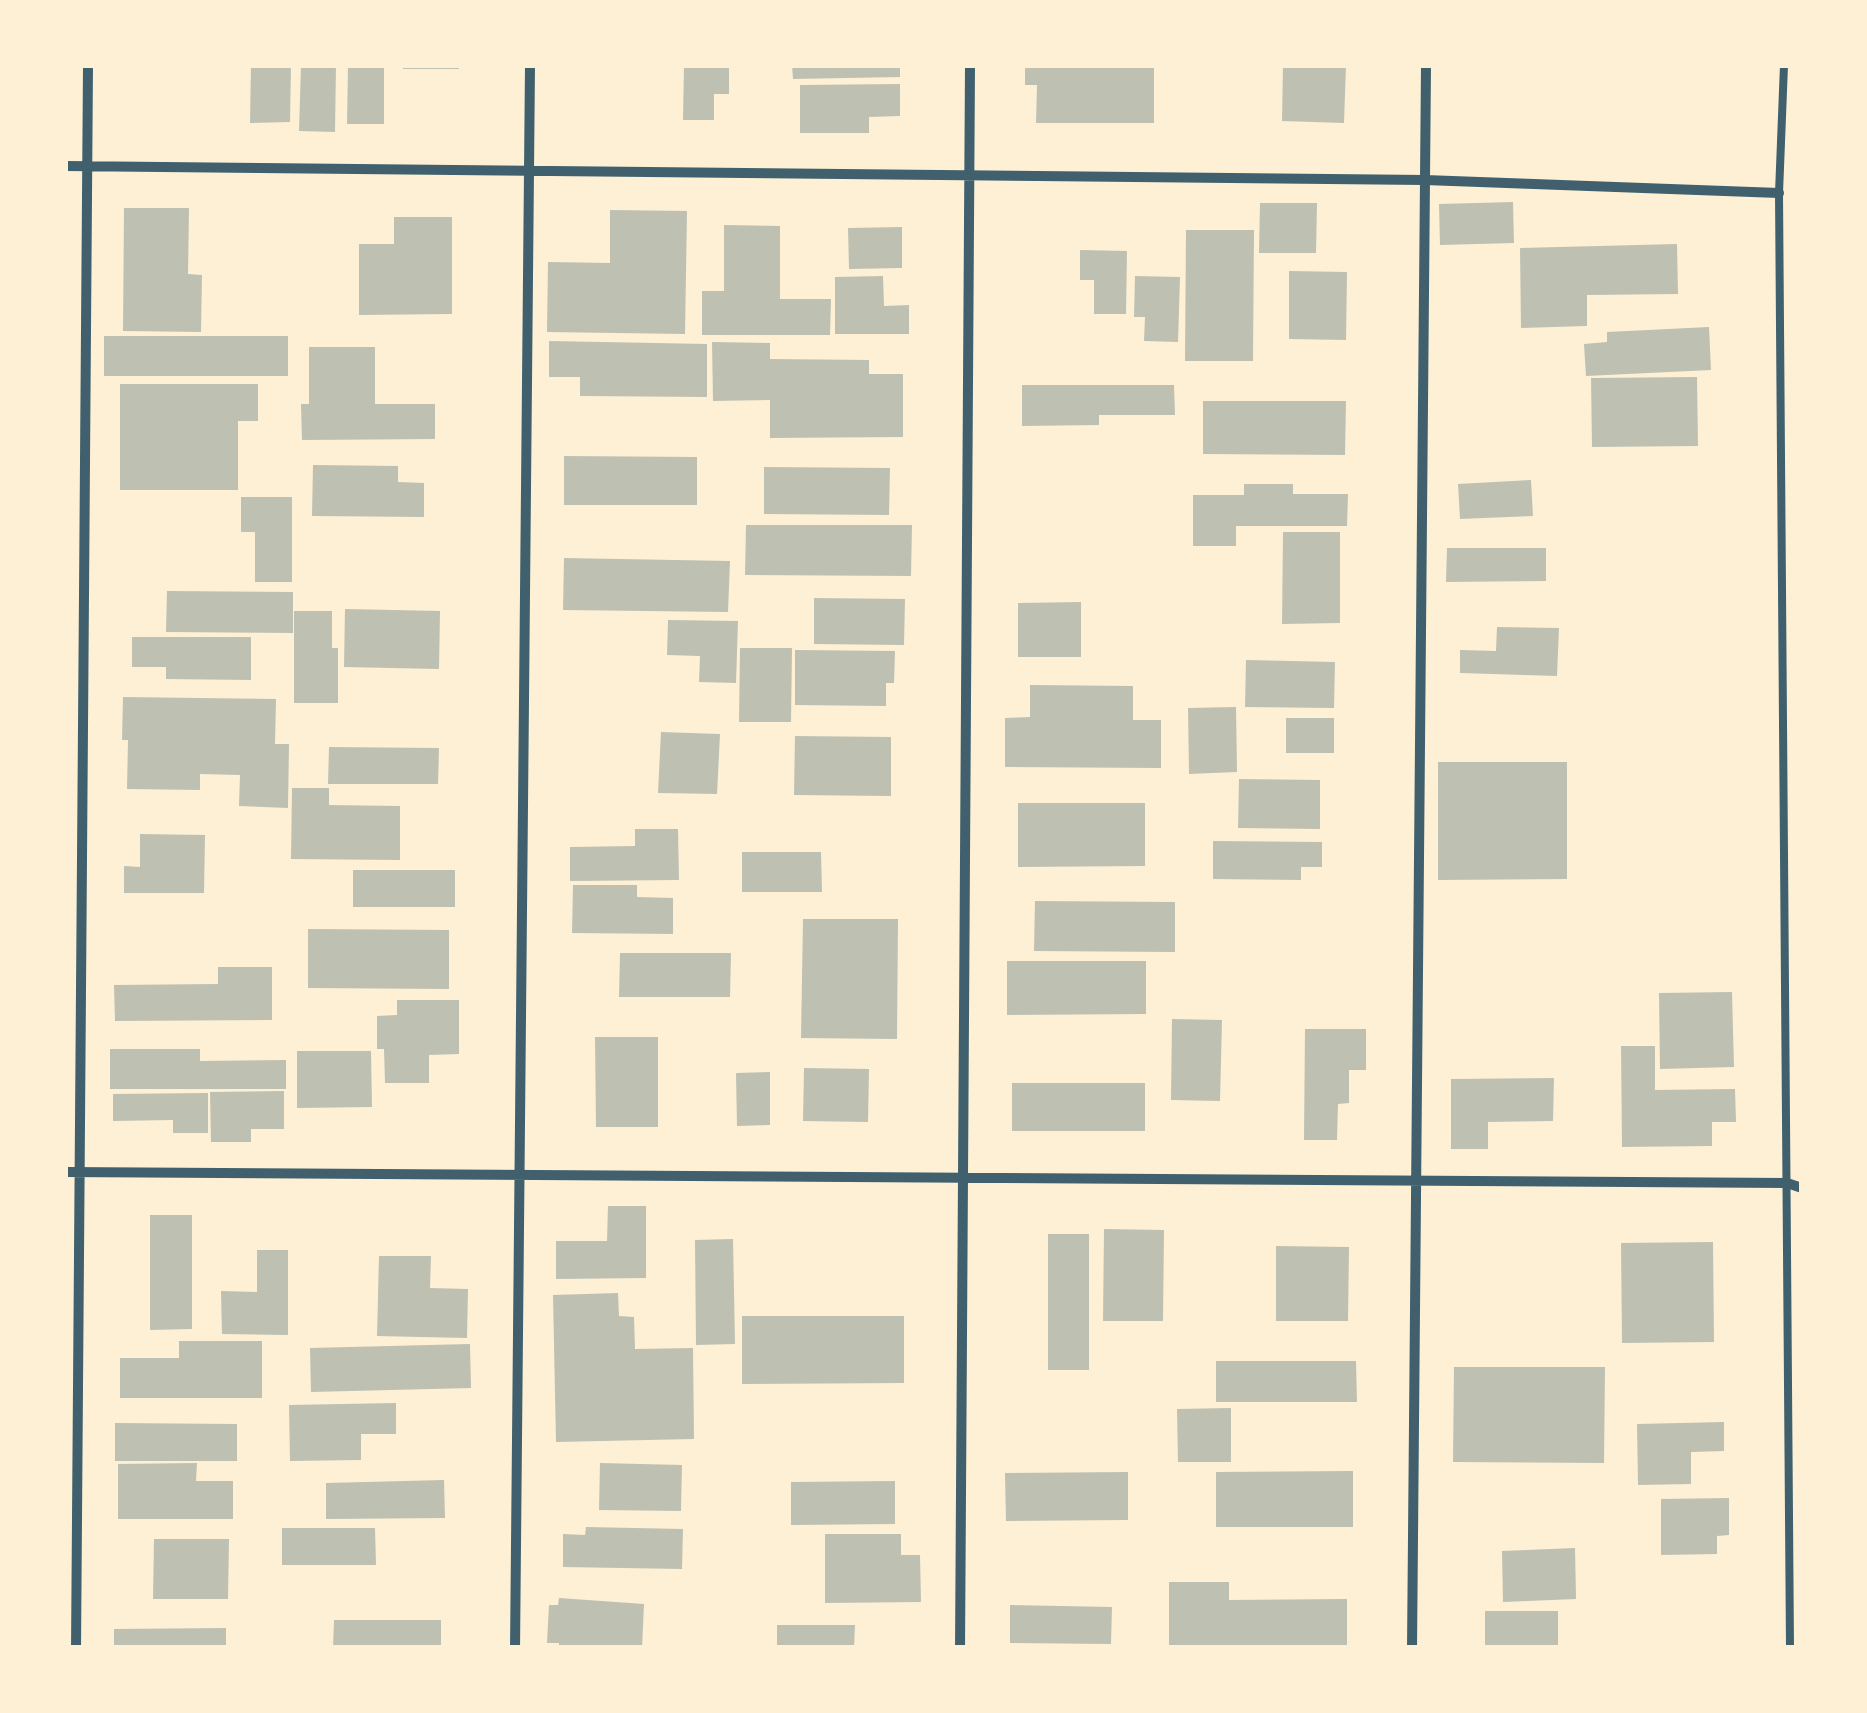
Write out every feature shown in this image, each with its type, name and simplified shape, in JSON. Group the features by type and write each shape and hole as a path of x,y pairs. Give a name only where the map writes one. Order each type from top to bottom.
{"street":[{"path":"76,1648 88,65"},
{"path":"515,1648 530,65"},
{"path":"960,1648 970,65"},
{"path":"1412,1648 1426,65"},
{"path":"65,166 1425,180 1779,193"},
{"path":"65,1172 1787,1183 1802,1188"}],"lane":[{"path":"1784,65 1779,193 1790,1648"}],"building":[{"path":"251,65 291,65 290,122 250,123"},
{"path":"301,65 336,65 335,132 299,131"},
{"path":"348,65 384,65 384,124 347,124"},
{"path":"403,65 459,65 459,69 403,69"},
{"path":"684,65 729,65 729,94 714,94 714,120 683,120"},
{"path":"792,65 900,65 900,77 793,79"},
{"path":"1025,65 1154,65 1154,123 1036,123 1037,85 1025,85"},
{"path":"1283,65 1346,65 1344,123 1282,121"},
{"path":"900,84 900,116 869,117 869,133 800,133 800,85"},
{"path":"1513,202 1514,243 1440,245 1439,204"},
{"path":"1260,203 1317,203 1316,253 1259,253"},
{"path":"124,208 189,208 188,274 202,275 201,332 123,331"},
{"path":"610,210 687,211 685,334 547,332 548,262 610,263"},
{"path":"394,217 452,217 452,314 359,315 359,244 394,244"},
{"path":"724,225 780,226 780,299 831,299 830,335 702,335 702,291 724,291"},
{"path":"902,227 902,268 849,269 848,228"},
{"path":"1186,230 1254,230 1253,361 1185,361"},
{"path":"1677,244 1678,294 1587,295 1587,326 1521,328 1520,248"},
{"path":"1080,250 1127,251 1126,314 1094,314 1094,280 1080,280"},
{"path":"1289,271 1347,272 1346,340 1289,339"},
{"path":"883,276 884,306 909,305 909,334 835,334 835,277"},
{"path":"1135,276 1180,277 1178,342 1144,341 1145,317 1134,317"},
{"path":"1709,327 1711,370 1586,376 1584,344 1607,342 1607,332"},
{"path":"104,336 288,336 288,376 104,376"},
{"path":"549,341 707,344 707,397 580,396 580,377 549,377"},
{"path":"712,342 770,343 770,359 869,360 869,374 903,374 903,437 770,438 770,400 713,401"},
{"path":"309,347 375,347 375,404 435,404 435,439 302,440 301,404 309,404"},
{"path":"1697,377 1698,446 1592,447 1591,378"},
{"path":"120,384 258,384 258,421 238,421 238,490 120,490"},
{"path":"1022,385 1174,385 1175,415 1099,415 1099,425 1022,426"},
{"path":"1203,401 1346,401 1345,455 1203,454"},
{"path":"564,456 697,457 697,505 564,505"},
{"path":"313,465 398,466 398,482 424,483 424,517 312,516"},
{"path":"764,467 890,468 889,515 764,514"},
{"path":"1531,480 1533,516 1460,519 1458,484"},
{"path":"1244,484 1293,484 1293,494 1348,494 1347,526 1236,526 1236,546 1193,546 1193,495 1244,495"},
{"path":"241,497 292,497 292,582 255,582 255,532 241,532"},
{"path":"746,525 912,525 911,576 745,575"},
{"path":"1283,532 1340,532 1340,623 1282,624"},
{"path":"1447,548 1546,548 1546,581 1446,582"},
{"path":"564,558 730,561 728,612 563,610"},
{"path":"167,591 293,592 293,633 166,632"},
{"path":"814,598 905,599 904,645 814,644"},
{"path":"1081,602 1081,657 1018,657 1018,603"},
{"path":"345,609 440,611 439,669 344,667"},
{"path":"294,611 332,611 332,648 338,648 338,703 294,703"},
{"path":"668,620 738,621 736,683 699,682 700,656 667,655"},
{"path":"1497,627 1559,628 1557,676 1460,673 1460,650 1496,651"},
{"path":"132,637 251,637 251,680 166,679 166,667 132,667"},
{"path":"740,648 792,648 791,722 739,722"},
{"path":"795,650 895,651 894,683 886,683 886,706 795,705"},
{"path":"1246,660 1335,662 1334,708 1245,707"},
{"path":"1030,685 1133,686 1133,720 1161,720 1161,768 1005,767 1005,718 1030,717"},
{"path":"123,697 276,699 275,744 289,744 288,808 239,806 240,775 200,774 200,790 127,789 128,740 122,740"},
{"path":"1236,707 1237,772 1189,774 1188,708"},
{"path":"1286,718 1334,718 1334,753 1286,753"},
{"path":"661,732 720,734 717,794 658,793"},
{"path":"795,736 891,737 891,796 794,795"},
{"path":"329,747 439,748 438,784 328,784"},
{"path":"1438,762 1567,762 1567,879 1438,880"},
{"path":"1239,779 1320,780 1320,829 1238,828"},
{"path":"292,788 329,788 329,805 400,806 400,860 291,859"},
{"path":"1018,803 1145,803 1145,866 1018,867"},
{"path":"635,829 678,829 679,880 570,881 570,847 635,846"},
{"path":"140,834 205,835 204,893 124,893 124,866 140,867"},
{"path":"1213,841 1322,842 1322,867 1301,867 1301,880 1213,879"},
{"path":"742,852 821,852 822,892 742,892"},
{"path":"353,870 455,870 455,907 353,907"},
{"path":"573,885 637,885 637,897 673,898 673,934 572,933"},
{"path":"1035,901 1175,902 1175,952 1034,951"},
{"path":"803,919 898,919 897,1039 801,1038"},
{"path":"308,929 449,930 449,989 308,988"},
{"path":"620,953 731,953 730,997 619,997"},
{"path":"1007,961 1146,961 1146,1014 1007,1015"},
{"path":"218,967 272,967 272,1020 115,1021 114,985 218,984"},
{"path":"1732,992 1734,1067 1660,1069 1659,993"},
{"path":"397,1000 459,1000 459,1054 429,1055 429,1083 385,1083 384,1049 377,1049 377,1016 397,1015"},
{"path":"1172,1019 1222,1020 1220,1101 1171,1100"},
{"path":"1305,1029 1366,1029 1366,1070 1349,1070 1349,1103 1338,1104 1337,1140 1304,1140"},
{"path":"595,1037 658,1037 658,1127 596,1127"},
{"path":"1621,1046 1655,1046 1655,1090 1735,1089 1736,1122 1712,1122 1712,1146 1622,1147"},
{"path":"110,1049 200,1049 200,1061 286,1060 286,1089 110,1089"},
{"path":"297,1051 371,1051 372,1107 297,1108"},
{"path":"804,1068 869,1069 868,1122 803,1121"},
{"path":"770,1072 770,1125 737,1126 736,1073"},
{"path":"1554,1078 1553,1121 1488,1122 1488,1149 1451,1149 1451,1079"},
{"path":"1012,1083 1145,1083 1145,1131 1012,1131"},
{"path":"284,1091 284,1129 251,1129 251,1142 211,1142 210,1092"},
{"path":"208,1093 208,1133 173,1133 173,1120 113,1121 113,1094"},
{"path":"608,1206 646,1206 646,1278 556,1279 556,1241 607,1241"},
{"path":"150,1215 192,1215 192,1329 150,1330"},
{"path":"1104,1229 1164,1230 1163,1321 1103,1321"},
{"path":"1048,1234 1089,1234 1089,1370 1048,1370"},
{"path":"733,1239 735,1344 696,1345 695,1240"},
{"path":"1713,1242 1714,1342 1622,1343 1621,1243"},
{"path":"1276,1246 1349,1247 1348,1321 1276,1321"},
{"path":"257,1250 288,1250 288,1335 222,1334 221,1291 257,1292"},
{"path":"379,1256 431,1256 430,1288 468,1289 467,1338 377,1336"},
{"path":"618,1293 619,1316 634,1317 635,1349 693,1348 694,1439 556,1442 553,1295"},
{"path":"742,1316 904,1316 904,1383 742,1384"},
{"path":"179,1341 262,1341 262,1398 120,1398 120,1358 179,1358"},
{"path":"470,1344 471,1388 311,1392 310,1348"},
{"path":"1216,1361 1356,1361 1357,1402 1216,1402"},
{"path":"1454,1367 1605,1367 1604,1463 1453,1462"},
{"path":"396,1403 396,1434 361,1434 361,1460 290,1461 289,1405"},
{"path":"1231,1408 1231,1462 1178,1462 1177,1409"},
{"path":"1724,1422 1724,1451 1691,1452 1691,1484 1638,1485 1637,1424"},
{"path":"115,1423 237,1424 237,1461 115,1461"},
{"path":"197,1463 196,1481 233,1481 233,1519 118,1519 118,1464"},
{"path":"600,1463 682,1465 681,1511 599,1510"},
{"path":"1353,1471 1353,1527 1216,1527 1216,1472"},
{"path":"1128,1472 1128,1520 1006,1521 1005,1473"},
{"path":"444,1480 445,1518 326,1519 326,1483"},
{"path":"895,1481 895,1524 791,1525 791,1482"},
{"path":"1729,1498 1729,1535 1717,1536 1717,1554 1661,1555 1661,1499"},
{"path":"586,1527 683,1529 682,1569 563,1567 563,1534 585,1535"},
{"path":"282,1528 375,1528 376,1565 282,1565"},
{"path":"825,1534 901,1534 901,1555 920,1555 921,1602 825,1603"},
{"path":"154,1539 229,1539 228,1599 153,1599"},
{"path":"1575,1548 1576,1599 1503,1602 1502,1551"},
{"path":"1169,1582 1229,1582 1229,1600 1347,1599 1347,1648 1169,1648"},
{"path":"559,1598 644,1604 642,1648 559,1648 559,1643 547,1643 549,1605 558,1605"},
{"path":"1010,1605 1112,1607 1111,1644 1010,1643"},
{"path":"1485,1611 1558,1611 1558,1648 1485,1648"},
{"path":"334,1620 441,1620 441,1648 333,1648"},
{"path":"777,1625 855,1625 854,1648 777,1648"},
{"path":"226,1628 226,1648 114,1648 114,1629"}]}
